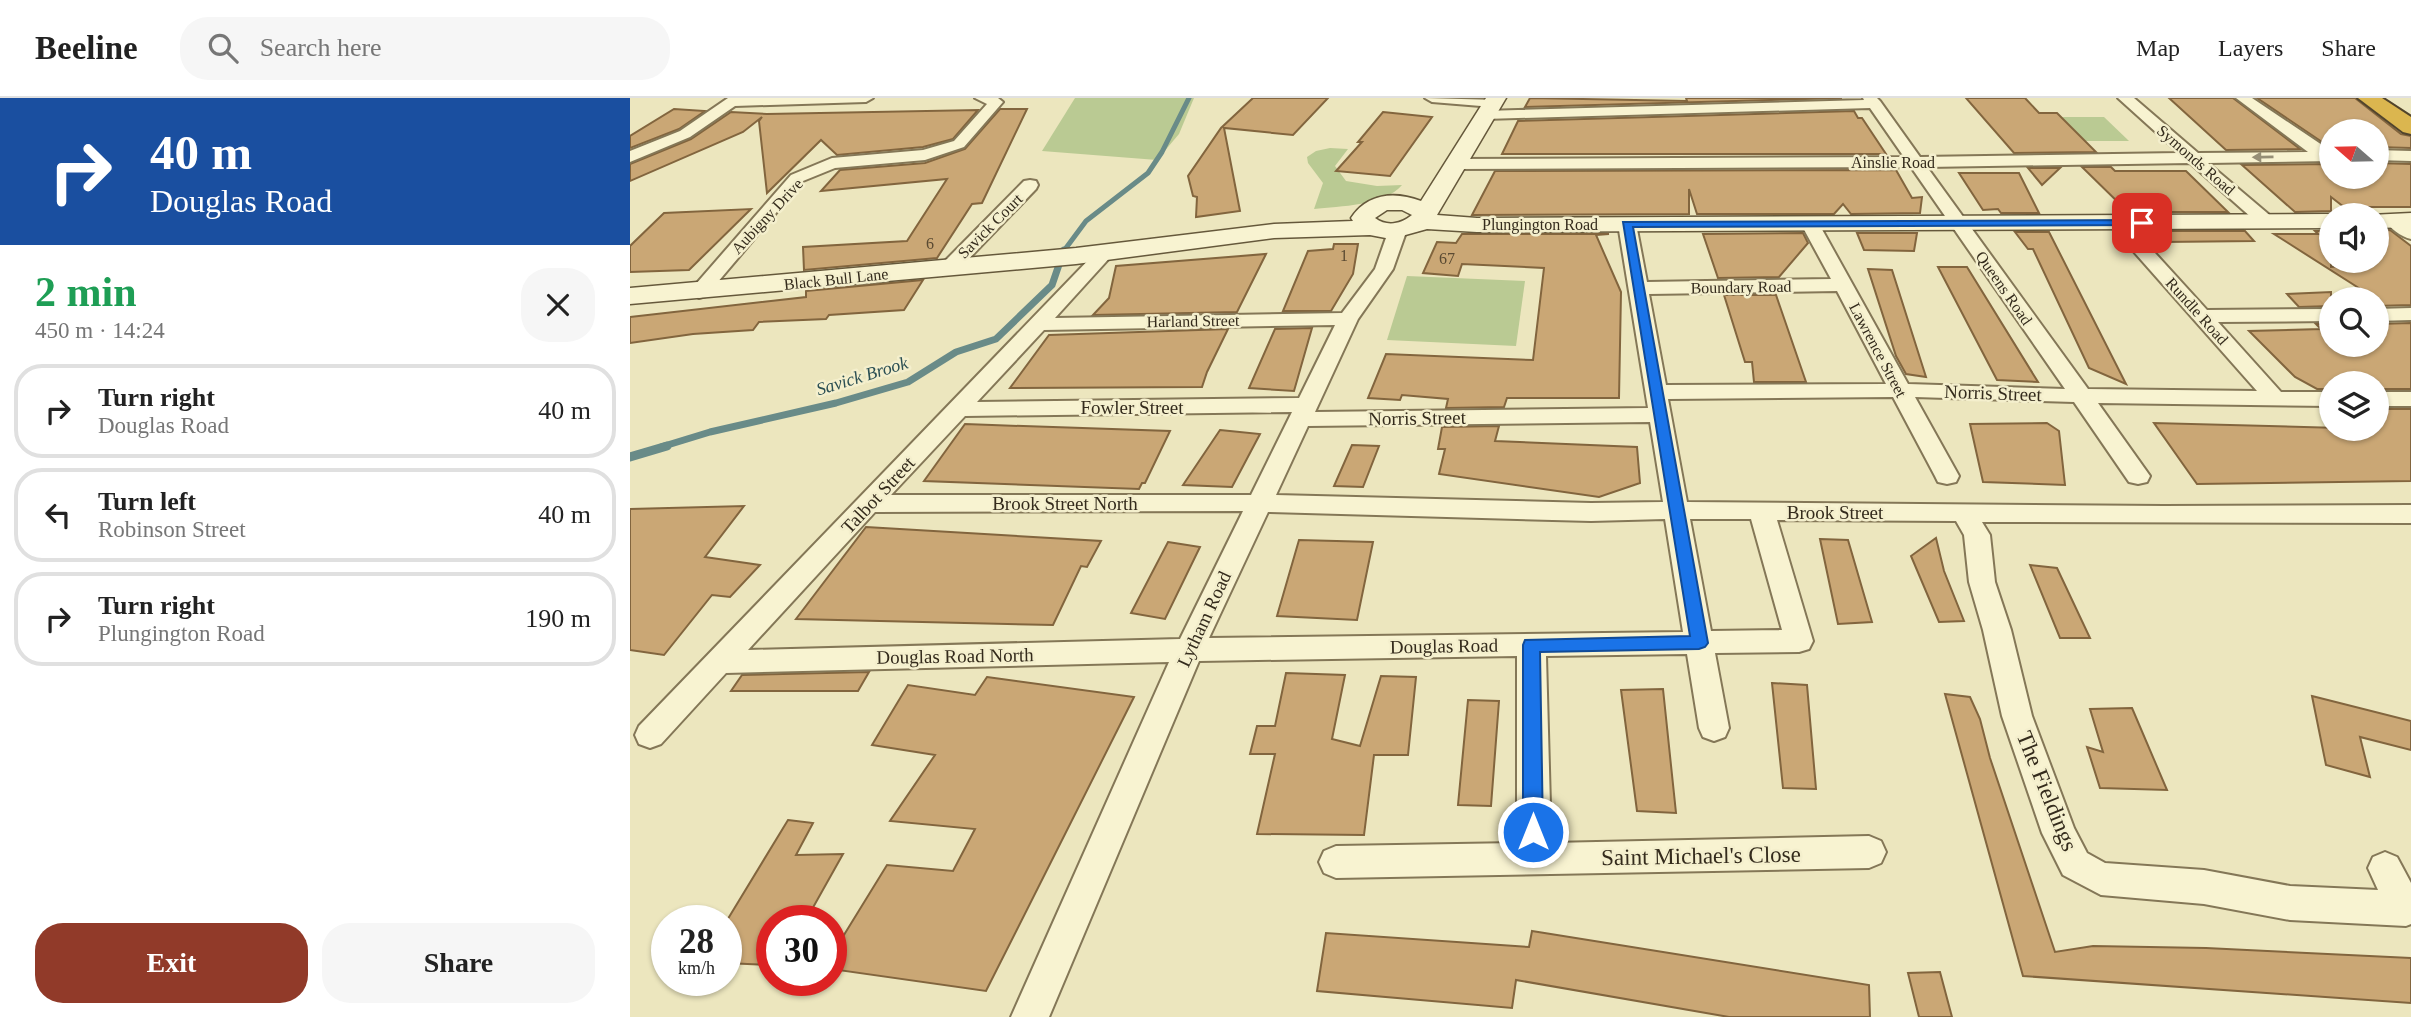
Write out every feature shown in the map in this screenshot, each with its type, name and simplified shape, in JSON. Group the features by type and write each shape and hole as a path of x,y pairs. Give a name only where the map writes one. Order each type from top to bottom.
{"highway":[{"path":"2368,98 2411,127"},
{"path":"2384,98 2411,116"}],"street":[{"path":"630,157 685,134 734,100 866,98"},
{"path":"1432,98 1491,105 1873,101"},
{"name":"Symonds Road","path":"2125,98 2267,222"},
{"path":"2243,98 2319,150"},
{"name":"Aubigny Drive","path":"699,292 797,178 832,163 925,155 959,144 989,100"},
{"name":"Queens Road","path":"1873,101 2138,476"},
{"path":"1382,217 1405,229 1422,217 1491,105"},
{"path":"2389,155 2411,156"},
{"name":"Ainslie Road","path":"1451,168 2319,156"},
{"path":"1105,253 1382,217 1451,168"},
{"name":"Savick Court","path":"950,267 1030,185"},
{"name":"Lytham Road","path":"1030,1017 1189,650 1348,319 1384,269 1396,235 1382,217"},
{"name":"Plungington Road","path":"1422,217 1477,225 2319,221"},
{"name":"Rundle Road","path":"2118,223 2276,399"},
{"path":"1627,224 1714,728"},
{"name":"Lawrence Street","path":"1810,224 1947,477"},
{"name":"Black Bull Lane","path":"630,296 699,292 1105,253"},
{"name":"Talbot Street","path":"650,735 1105,253"},
{"name":"Boundary Road","path":"1638,288 1843,285"},
{"path":"2389,315 2411,314"},
{"path":"2201,316 2319,315"},
{"name":"Harland Street","path":"1038,324 1348,319"},
{"name":"Norris Street","path":"1656,392 1900,391 2080,397 2319,399"},
{"path":"2389,399 2411,399"},
{"name":"Fowler Street","path":"959,408 1303,412"},
{"name":"Norris Street","path":"1303,412 1660,415"},
{"name":"Brook Street North","path":"870,504 1259,503"},
{"name":"Brook Street","path":"1259,503 1591,512 1676,510 2411,514"},
{"path":"1699,643 1799,641 1762,512"},
{"name":"The Fieldings","path":"1964,513 1977,535 1982,582 1997,630 2017,716 2059,833 2075,863 2101,879 2204,887 2290,902 2406,909 2385,868"},
{"name":"Douglas Road","path":"1189,650 1699,643"},
{"path":"1531,645 1534,859"},
{"name":"Douglas Road North","path":"721,662 1189,650"},
{"name":"Saint Michael's Close","path":"1336,862 1869,852"}],"green space":[{"path":"1075,98 1194,98 1179,134 1157,160 1042,151"},
{"path":"2062,117 2104,117 2129,141 2085,141"},
{"path":"1330,148 1348,149 1335,166 1346,181 1377,186 1402,185 1394,192 1373,201 1314,209 1323,183 1308,163 1307,157 1316,151"},
{"path":"1407,276 1525,281 1516,346 1387,340"}],"building":[{"path":"1253,98 1328,98 1293,135 1224,128 1240,211 1196,217 1197,197 1193,196 1188,176 1221,128"},
{"path":"1530,98 1687,101 1686,98 1842,98 1525,107"},
{"path":"1966,98 2025,98 2039,113 2057,113 2096,152 2014,153"},
{"path":"2169,98 2233,98 2300,149 2226,150"},
{"path":"2257,98 2355,98 2382,119 2319,119 2319,140"},
{"path":"674,109 705,111 679,129 630,148 630,136"},
{"path":"1000,109 1027,109 982,203 972,204 937,258 804,270 803,247 907,241 947,179 821,191 840,170 925,163 965,149"},
{"path":"978,110 953,139 923,147 837,155 821,140 767,193 759,121 762,117 743,132 630,181 630,164 691,139 731,112 767,114"},
{"path":"1854,111 1858,118 1862,118 1886,154 1502,154 1518,121"},
{"path":"1383,112 1432,117 1390,176 1336,171 1362,142 1358,142"},
{"path":"2389,125 2401,134 2411,136 2411,148 2389,147"},
{"path":"2389,163 2411,164 2411,207 2389,207 2389,203 2339,203 2331,197 2331,203 2319,203 2319,211 2295,212 2242,165 2319,164 2319,189 2389,189"},
{"path":"2082,167 2111,167 2115,171 2186,171 2228,212 2144,212 2140,207 2136,212 2128,212"},
{"path":"2028,168 2060,168 2042,185"},
{"path":"1896,170 1912,198 1922,197 1920,213 1851,214 1843,204 1834,214 1697,214 1689,189 1689,214 1472,215 1495,171"},
{"path":"1959,173 2019,173 2039,213 1983,210"},
{"path":"751,209 689,270 630,272 630,246 664,213"},
{"path":"2389,230 2411,246 2411,305 2389,306 2389,287 2357,287 2335,273 2389,273"},
{"path":"2157,231 2245,231 2254,241 2164,242"},
{"path":"2315,231 2319,231 2319,263 2274,234 2318,234"},
{"path":"2015,232 2049,232 2126,384 2089,368 2033,249 2028,249"},
{"path":"1803,233 1808,243 1779,277 1718,278 1703,234"},
{"path":"1857,233 1917,233 1914,251 1864,250"},
{"path":"1462,234 1609,234 1596,235 1621,292 1619,398 1507,398 1504,407 1446,408 1448,399 1402,395 1400,400 1368,398 1386,354 1533,360 1544,268 1462,264 1458,276 1423,273 1437,242 1456,243"},
{"path":"1334,244 1358,244 1353,274 1331,311 1283,311 1308,251 1333,249"},
{"path":"1266,254 1237,312 1093,315 1109,298 1116,266"},
{"path":"1938,267 1967,267 2038,382 1997,380"},
{"path":"1868,269 1892,270 1926,377 1906,374 1896,356"},
{"path":"923,280 904,310 829,315 826,319 759,322 753,330 693,334 630,343 630,317 806,297 806,291"},
{"path":"2319,293 2319,306 2299,307 2287,294"},
{"path":"1724,295 1776,295 1806,382 1754,382 1752,362 1745,362"},
{"path":"2411,323 2411,389 2389,389 2389,371 2319,371 2317,389 2295,377 2249,331 2319,329 2319,357 2389,357 2389,324"},
{"path":"1312,328 1294,391 1249,388 1275,329"},
{"path":"1228,329 1202,387 1010,388 1049,335"},
{"path":"2389,409 2411,409 2411,481 2197,484 2154,423 2319,427 2319,441 2389,441"},
{"path":"2047,423 2059,431 2065,485 1983,482 1970,424"},
{"path":"965,424 1170,431 1145,483 1142,483 1139,489 924,481"},
{"path":"1499,426 1495,441 1637,447 1640,483 1599,497 1439,474 1445,449 1438,449 1442,427"},
{"path":"1220,430 1260,434 1232,487 1183,485"},
{"path":"1352,445 1379,446 1363,487 1334,486"},
{"path":"744,506 705,557 760,565 730,597 712,595 664,655 630,650 630,509"},
{"path":"866,527 1101,541 1087,567 1081,566 1053,625 796,619"},
{"path":"1936,538 1944,571 1964,621 1939,622 1911,556"},
{"path":"1820,539 1848,540 1872,622 1838,624"},
{"path":"1299,540 1373,542 1357,620 1277,616"},
{"path":"1168,542 1200,547 1165,619 1131,613"},
{"path":"2030,565 2057,568 2090,638 2060,638"},
{"path":"869,672 858,691 731,691 742,675"},
{"path":"1286,673 1345,675 1332,739 1360,746 1381,676 1416,677 1408,755 1374,755 1364,835 1257,834 1275,754 1250,754 1257,726 1275,726"},
{"path":"987,677 1134,697 986,991 847,971 847,930 887,865 953,871 975,829 890,821 935,755 872,745 908,685 975,695"},
{"path":"1772,683 1807,685 1816,789 1783,788"},
{"path":"1663,689 1676,813 1637,811 1621,690"},
{"path":"1945,694 1970,697 1980,719 1990,758 2055,952 2093,946 2206,948 2411,958 2411,1003 2023,976"},
{"path":"2312,696 2411,721 2411,750 2360,737 2370,777 2326,765"},
{"path":"1468,700 1499,701 1491,806 1458,805"},
{"path":"2132,708 2167,790 2100,788 2087,747 2103,752 2090,709"},
{"path":"788,820 813,823 796,855 843,854 814,905 756,905 756,964 742,964 742,905 736,905"},
{"path":"1532,931 1869,985 1870,1017 1729,1017 1516,980 1512,1008 1317,991 1326,933 1529,947"},
{"path":"1940,972 1952,1017 1919,1017 1908,973"}],"waterway":[{"name":"Savick Brook","path":"1064,251 1086,221 1148,173 1162,152 1189,98"},
{"name":"Savick Brook","path":"661,447 908,382 956,352 996,339 1052,285 1064,251"},
{"name":"Savick Brook","path":"630,457 667,446"}],"route":[{"path":"1533,832 1531,645 1699,643 1627,224 2142,223"}]}
